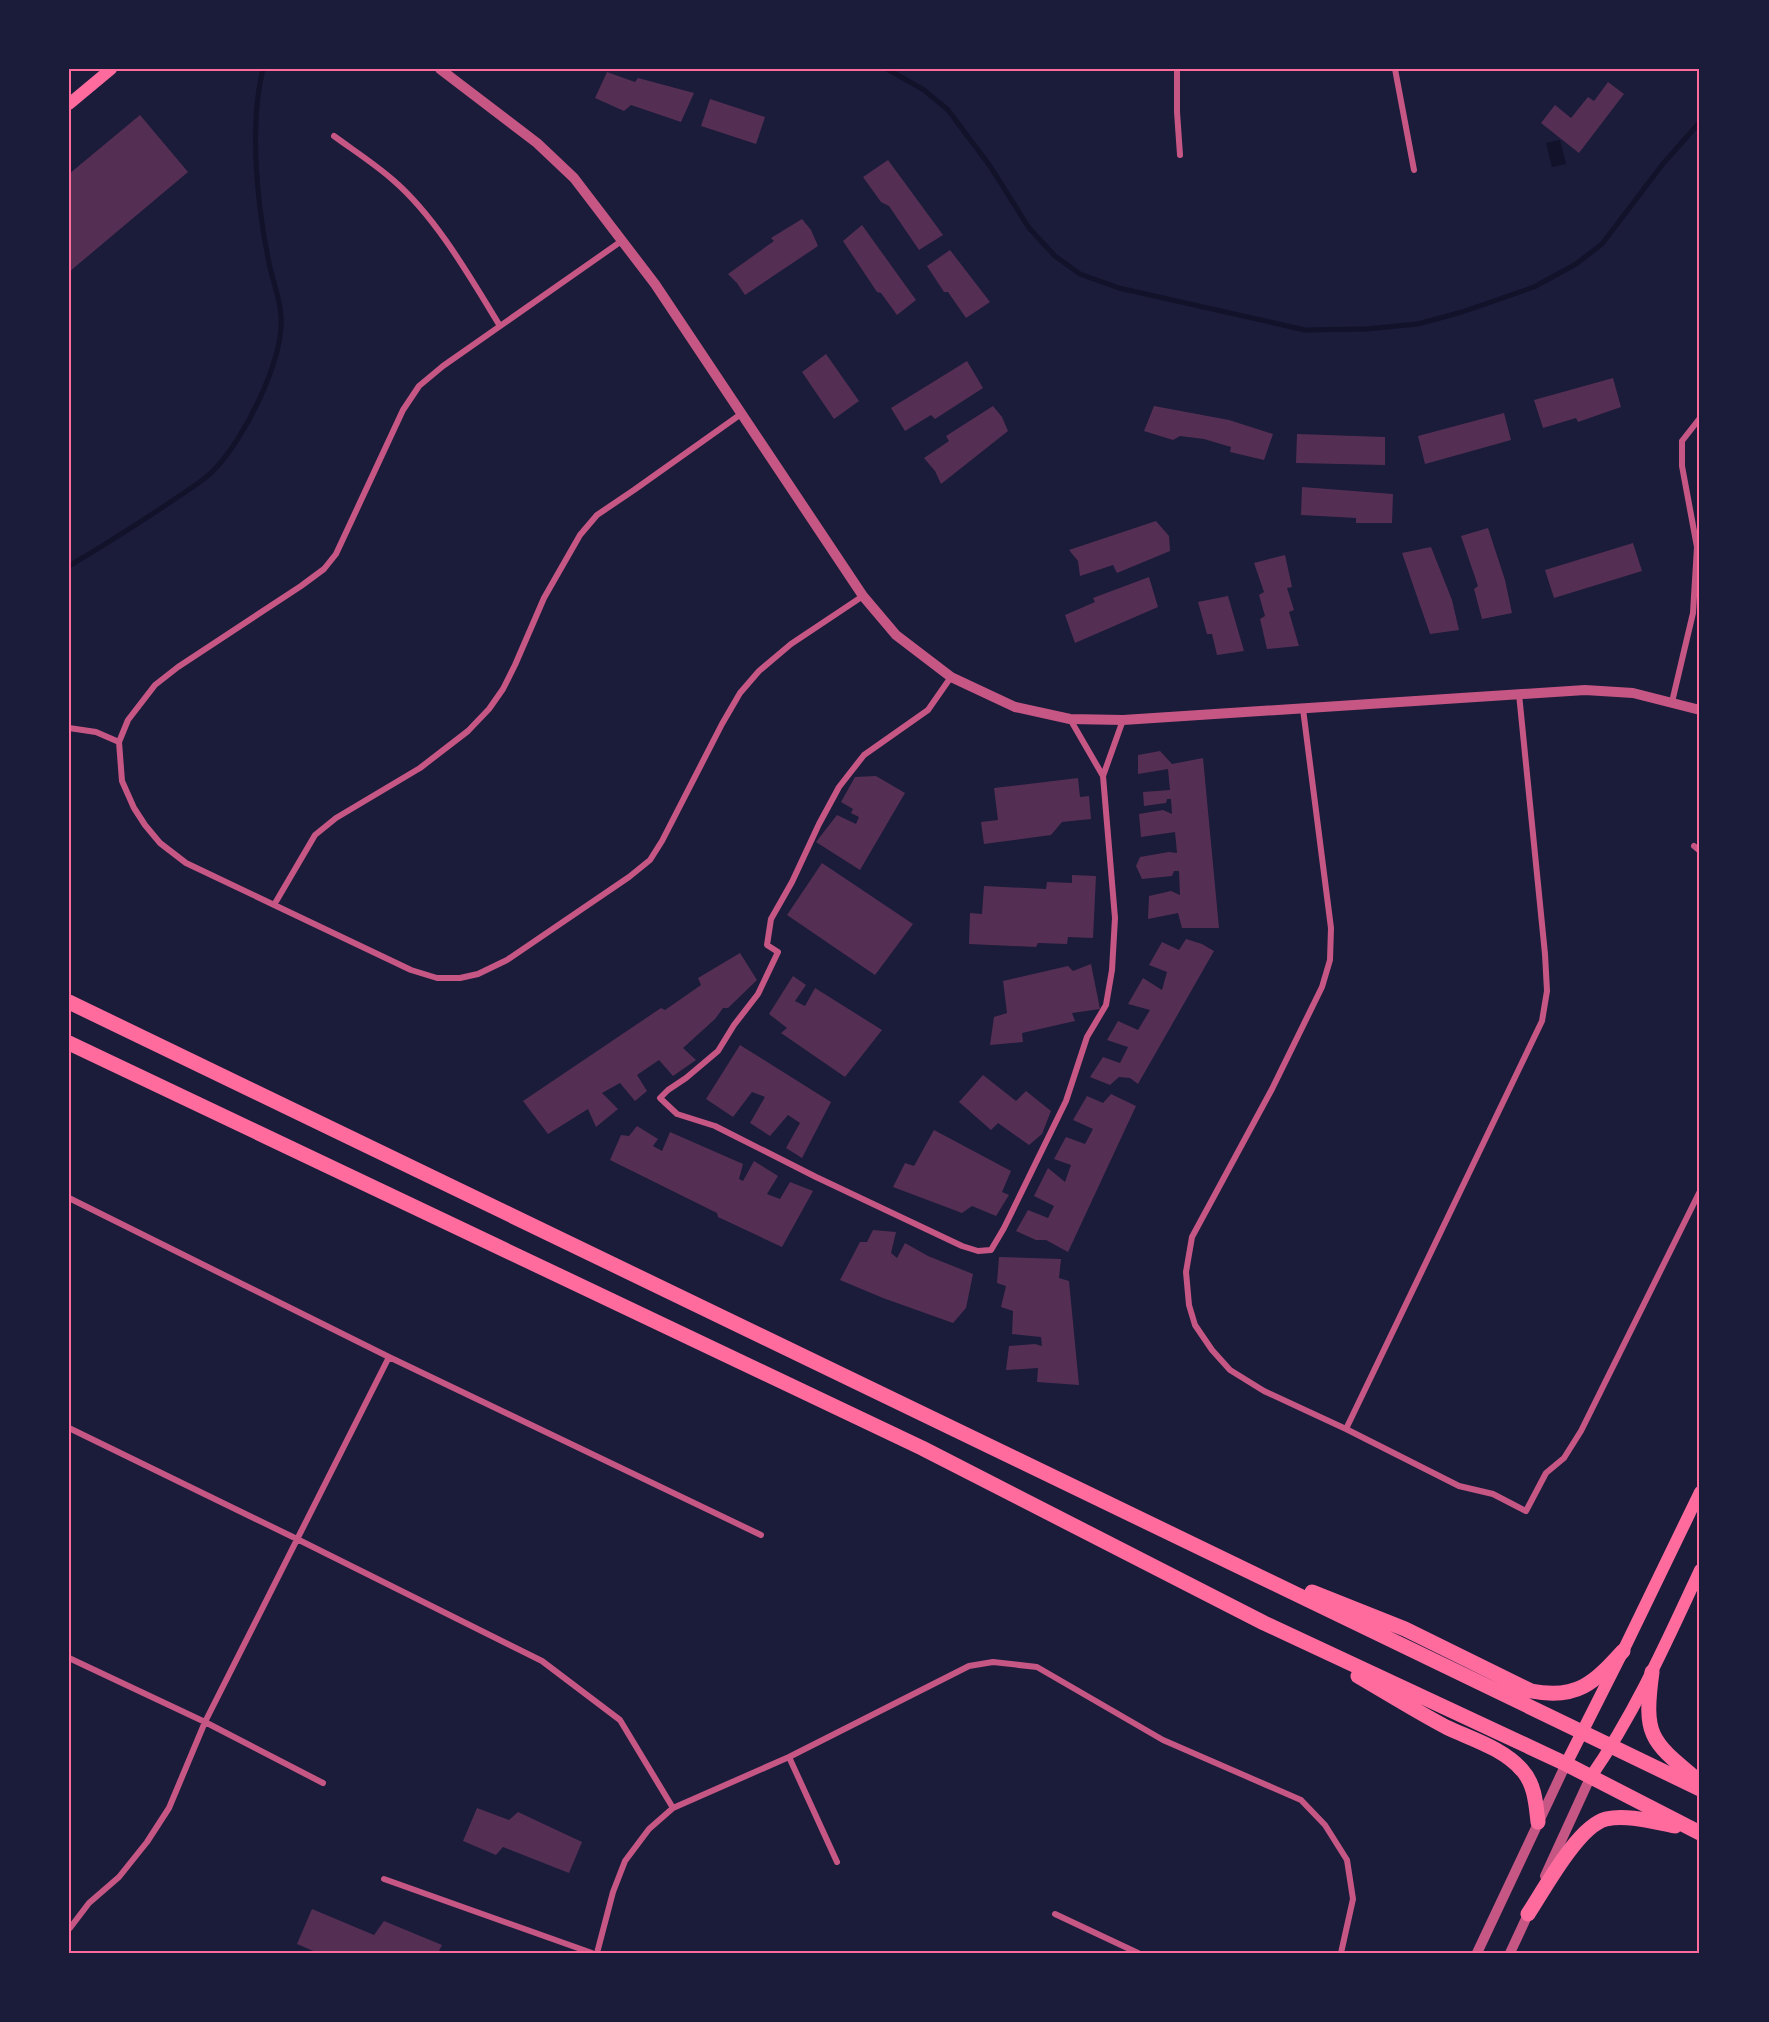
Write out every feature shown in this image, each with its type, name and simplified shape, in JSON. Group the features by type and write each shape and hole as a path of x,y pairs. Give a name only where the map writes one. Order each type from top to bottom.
{"main road":[{"path":"69,104 111,69"},
{"path":"69,1002 1700,1789"},
{"path":"69,1043 912,1443 1264,1623 1566,1764 1696,1831"},
{"path":"1566,1764 1700,1492"},
{"path":"1210,1552 1405,1629 1531,1691 1550,1695 1584,1687 1600,1676 1623,1651"},
{"path":"1590,1778 1611,1747 1652,1672 1700,1570"},
{"path":"1264,1623 1445,1726 1497,1751 1516,1764 1523,1771 1531,1786 1538,1822"},
{"path":"1652,1672 1648,1702 1649,1726 1652,1735 1668,1755 1700,1782"},
{"path":"1528,1914 1577,1839 1596,1823 1619,1818 1696,1831"}],"street":[{"path":"440,69 537,143 574,178 655,284 863,596 896,635 951,677 1015,707 1070,719 1123,720 1585,690 1633,693 1700,710"},
{"path":"1177,69 1180,155"},
{"path":"1395,69 1414,170"},
{"path":"334,136 393,179 423,210 475,285 500,326"},
{"path":"623,240 443,366 419,386 403,410 336,554 324,569 178,667 155,685 128,720 119,742 122,781 139,816 160,843 186,863 411,970 437,978 460,978 478,974 507,960 629,877 650,860 662,842 740,693 759,671 791,644 863,596"},
{"path":"274,905 315,835 336,818 420,768 468,731 489,709 503,689 515,665 544,598 580,535 597,515 741,414"},
{"path":"1672,702 1693,613 1696,547 1682,466 1682,441 1700,418"},
{"path":"951,677 928,710 864,755 839,787 771,919 767,945 778,952 758,994 734,1025 718,1051 660,1098 677,1113 715,1126 816,1177 962,1246 978,1251 991,1250 1004,1228 1066,1101 1087,1036 1106,1005 1112,970 1115,918 1103,776 1123,720"},
{"path":"1346,1429 1542,1021 1547,991 1545,954 1519,694"},
{"path":"1303,709 1331,928 1330,960 1322,987 1272,1089 1192,1237 1186,1272 1189,1305 1195,1325 1212,1350 1230,1370 1264,1391 1459,1486 1492,1494 1526,1511 1546,1473 1564,1458 1581,1431 1700,1191"},
{"path":"1070,719 1103,776"},
{"path":"69,728 96,732 119,742"},
{"path":"69,1198 389,1357 761,1535"},
{"path":"69,1928 89,1903 119,1877 147,1842 169,1808 205,1722 389,1357"},
{"path":"69,1428 542,1662 620,1720 673,1809"},
{"path":"69,1658 205,1722 323,1783"},
{"path":"597,1953 613,1892 625,1861 649,1829 673,1809 789,1757 969,1666 993,1662 1037,1667 1163,1740 1301,1800 1325,1825 1347,1860 1353,1899 1341,1953"},
{"path":"789,1757 837,1862"},
{"path":"1476,1953 1566,1764"},
{"path":"1510,1953 1590,1778"},
{"path":"384,1879 592,1953"},
{"path":"1056,1914 1138,1953"}],"shaded area":[{"path":"1560,140 1566,164 1552,167 1546,143"}],"building":[{"path":"607,72 635,82 638,78 694,93 681,122 631,105 624,111 595,98"},
{"path":"1608,82 1624,94 1579,153 1541,123 1555,105 1571,118 1588,97 1594,101"},
{"path":"710,99 765,117 756,144 701,126"},
{"path":"140,115 188,172 69,272 69,174"},
{"path":"888,160 943,235 919,250 889,206 881,202 863,177"},
{"path":"802,219 811,230 818,246 745,295 728,274 774,241 771,238"},
{"path":"862,225 916,300 897,315 881,293 877,292 843,241"},
{"path":"950,250 990,302 966,318 948,292 944,292 927,266"},
{"path":"826,354 859,401 834,419 802,372"},
{"path":"967,361 983,388 935,419 931,415 905,431 891,408"},
{"path":"1613,378 1621,407 1578,422 1576,418 1543,428 1534,400"},
{"path":"993,406 1002,417 1008,431 941,484 935,471 924,458 949,441 946,436"},
{"path":"1154,406 1229,420 1273,434 1264,460 1230,452 1231,447 1204,439 1180,436 1173,440 1144,431"},
{"path":"1504,413 1511,440 1425,464 1418,436"},
{"path":"1297,434 1385,437 1385,465 1296,463"},
{"path":"1302,487 1393,494 1392,523 1356,523 1356,518 1301,515"},
{"path":"1156,521 1169,536 1170,551 1117,573 1113,565 1080,576 1078,561 1069,550"},
{"path":"1488,528 1505,580 1512,613 1482,619 1474,589 1478,586 1461,536"},
{"path":"1633,543 1642,571 1554,598 1545,570"},
{"path":"1431,547 1452,600 1459,630 1430,634 1402,553"},
{"path":"1285,555 1292,587 1287,588 1294,610 1289,612 1299,646 1267,649 1260,619 1265,616 1259,595 1264,592 1254,563"},
{"path":"1149,577 1158,607 1075,643 1065,615 1095,602 1093,598"},
{"path":"1228,596 1244,651 1217,655 1212,634 1207,634 1198,602"},
{"path":"1160,751 1172,764 1203,758 1219,928 1182,928 1178,913 1148,919 1149,896 1171,891 1180,895 1179,871 1174,871 1172,876 1142,879 1136,866 1140,857 1169,852 1177,853 1175,832 1141,837 1139,814 1163,810 1172,814 1171,799 1167,799 1166,803 1144,806 1143,792 1170,790 1168,769 1138,774 1138,755"},
{"path":"876,776 905,793 860,870 816,842 837,815 856,824 859,817 851,813 853,809 841,802 855,777"},
{"path":"1078,778 1080,797 1089,796 1091,819 1062,822 1051,835 984,844 981,822 998,820 994,788"},
{"path":"822,863 913,924 875,975 787,915"},
{"path":"1072,875 1096,876 1093,938 1068,937 1067,944 1038,943 1036,947 969,944 970,913 982,914 984,886 1046,889 1047,882 1072,883"},
{"path":"1186,939 1214,951 1138,1084 1130,1078 1119,1077 1110,1085 1090,1077 1103,1057 1120,1063 1128,1047 1107,1040 1118,1021 1138,1030 1150,1010 1128,1004 1143,978 1162,990 1167,972 1149,965 1162,942 1179,950"},
{"path":"740,953 757,980 728,1008 723,1008 715,1019 683,1048 696,1060 673,1076 659,1060 637,1075 647,1091 635,1101 620,1083 602,1093 618,1109 596,1127 588,1109 548,1134 523,1101 661,1008 665,1010 701,985 698,978"},
{"path":"1091,964 1100,1009 1072,1013 1075,1021 1022,1033 1023,1042 990,1045 994,1017 1007,1013 1003,981 1068,966 1073,971"},
{"path":"793,976 806,985 795,1001 805,1006 815,988 882,1030 845,1077 781,1033 787,1028 769,1014"},
{"path":"740,1045 831,1102 802,1158 786,1148 800,1123 788,1115 770,1136 750,1123 765,1097 752,1092 733,1117 706,1099"},
{"path":"983,1075 1016,1101 1026,1091 1051,1111 1042,1134 1029,1145 998,1123 991,1130 959,1102"},
{"path":"1111,1094 1136,1106 1068,1252 1046,1240 1036,1240 1016,1231 1028,1210 1048,1218 1054,1206 1034,1196 1048,1168 1065,1182 1071,1165 1054,1159 1066,1137 1085,1144 1093,1129 1073,1120 1087,1096 1103,1103"},
{"path":"637,1126 658,1139 653,1146 662,1151 670,1132 743,1164 739,1179 743,1181 754,1161 778,1176 767,1194 780,1199 790,1182 813,1191 782,1247 718,1217 717,1213 610,1160 621,1135 629,1136"},
{"path":"934,1130 1011,1171 1002,1192 1009,1195 996,1216 972,1206 962,1213 893,1187 905,1163 914,1166"},
{"path":"873,1230 896,1232 891,1253 897,1258 905,1243 928,1256 973,1274 966,1308 953,1323 840,1280 860,1242 867,1242"},
{"path":"999,1257 1061,1259 1059,1278 1069,1281 1079,1385 1037,1382 1038,1368 1006,1370 1009,1346 1035,1344 1042,1346 1041,1337 1012,1334 1013,1311 1001,1307 1006,1286 997,1283"},
{"path":"477,1808 509,1820 518,1812 582,1842 569,1873 503,1847 496,1855 463,1841"},
{"path":"312,1909 374,1935 384,1921 442,1945 438,1953 318,1953 297,1944"}],"waterway":[{"path":"69,566 157,511 213,471 249,420 269,376 276,354 281,316 268,258 256,164 256,114 263,69"},
{"path":"887,69 924,90 948,110 990,166 1029,228 1055,256 1080,274 1119,288 1305,330 1366,329 1418,324 1462,312 1534,287 1576,264 1602,244 1662,165 1700,122"}]}
